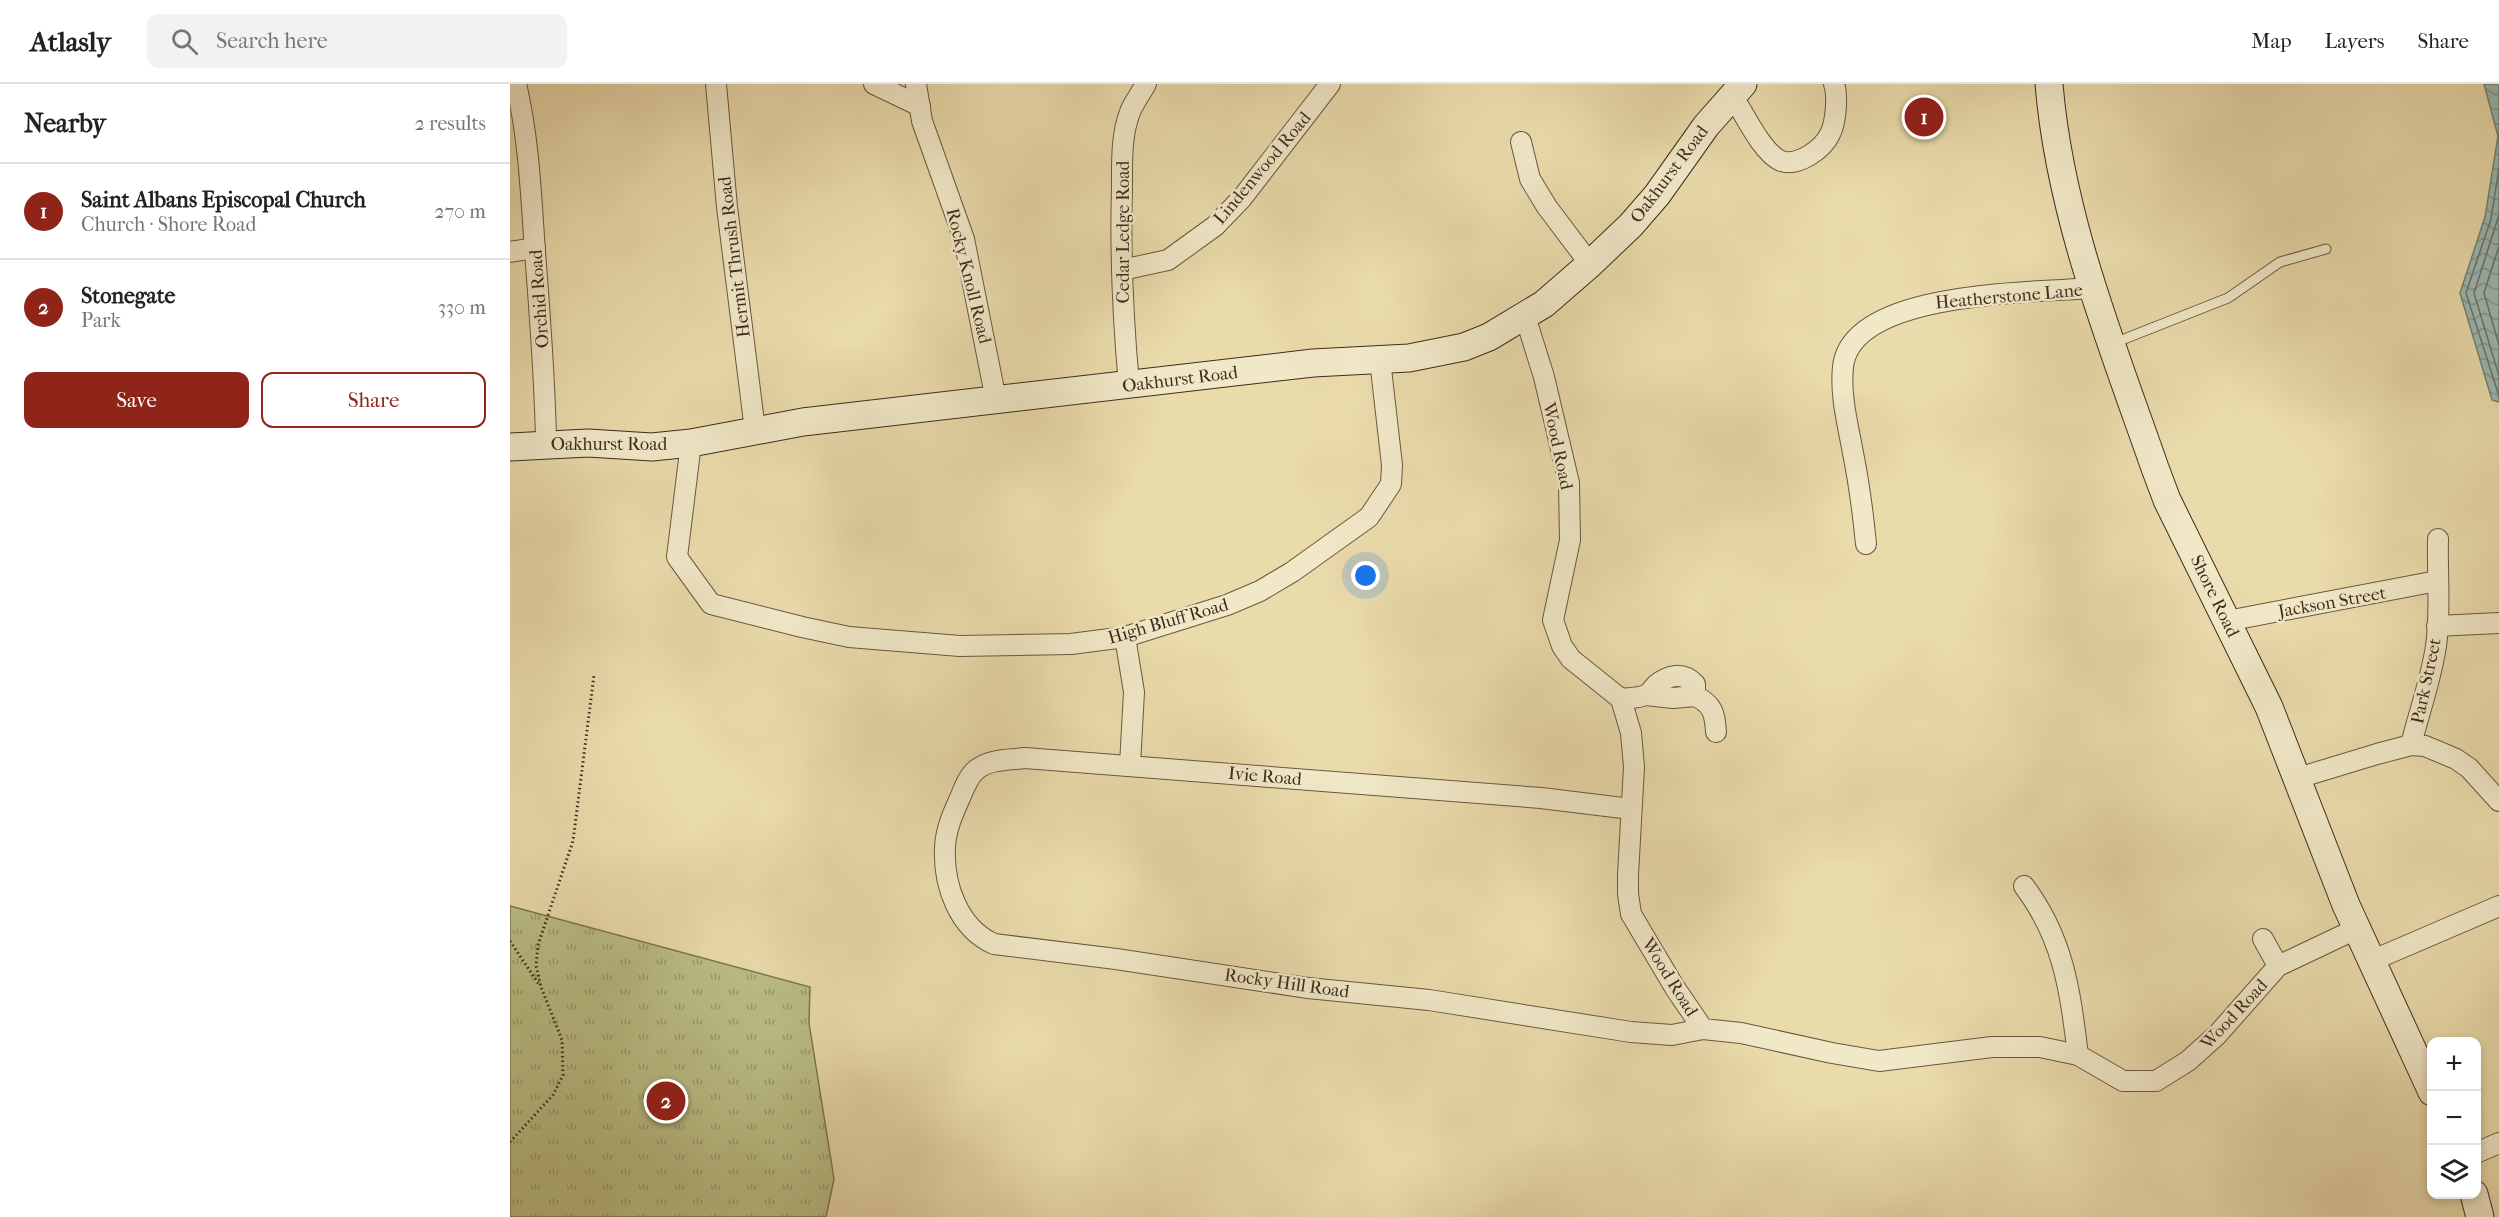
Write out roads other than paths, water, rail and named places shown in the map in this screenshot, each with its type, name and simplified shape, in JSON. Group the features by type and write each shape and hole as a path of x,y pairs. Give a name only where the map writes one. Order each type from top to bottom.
{"street":[{"name":"Orchid Road","path":"516,84 524,119 535,248 544,368 546,443"},
{"name":"Hermit Thrush Road","path":"716,84 728,207 755,430"},
{"path":"874,84 920,106"},
{"name":"Rocky Knoll Road","path":"916,84 922,121 964,239 996,400"},
{"name":"Cedar Ledge Road","path":"1130,385 1122,270 1124,133 1130,111 1146,84"},
{"name":"Lindenwood Road","path":"1122,270 1168,260 1215,226 1242,198 1330,84"},
{"path":"1738,89 1769,153 1783,162 1801,160 1818,150 1831,133 1837,93 1834,84"},
{"name":"Shore Road","path":"2049,84 2065,194 2093,288 2167,500 2269,707 2356,929 2432,1091"},
{"name":"Oakhurst Road","path":"510,447 546,443 652,447 691,443 803,422 1313,363 1409,358 1464,347 1489,338 1525,316 1559,293 1590,264 1631,225 1657,195 1706,126 1738,89"},
{"path":"1521,142 1530,179 1547,207 1590,264"},
{"path":"510,252 535,248"},
{"name":"Heatherstone Lane","path":"1866,544 1861,493 1842,391 1843,365 1848,347 1867,330 1899,311 1928,303 2093,288"},
{"name":"Wood Road","path":"1525,316 1544,377 1569,483 1570,540 1553,621 1562,646 1571,659 1621,699 1631,733 1634,767 1628,894 1631,914 1675,988 1703,1029 1741,1033 1879,1061 2024,1045 2078,1055 2123,1081 2157,1081 2188,1061 2217,1035 2278,966 2356,929"},
{"name":"High Bluff Road","path":"691,443 677,557 711,604 802,627 885,641 960,646 1071,644 1125,637 1227,605 1260,591 1292,573 1369,517 1391,484 1392,465 1380,360"},
{"name":"Park Street","path":"2411,745 2420,704 2428,685 2436,645 2438,539"},
{"name":"Jackson Street","path":"2227,621 2437,581"},
{"path":"2437,626 2499,623"},
{"path":"1125,637 1134,692 1130,765"},
{"path":"1621,699 1646,695 1657,683 1669,677 1680,675 1689,677 1695,684 1695,696 1709,704 1713,710 1716,732"},
{"path":"2298,778 2411,745 2425,746 2456,759 2469,768 2499,801"},
{"name":"Ivie Road","path":"946,839 949,825 970,777 977,769 989,763 1025,758 1529,797 1631,809"},
{"name":"Rocky Hill Road","path":"946,839 946,867 957,909 969,927 981,938 994,944 1308,988 1429,1000 1631,1032 1672,1035 1703,1029"},
{"path":"2024,886 2057,941 2070,993 2078,1055"},
{"path":"2371,961 2499,906"},
{"path":"2263,939 2278,966"},
{"path":"2481,1151 2499,1143"},
{"path":"2475,1199 2480,1217"}],"lane":[{"path":"2112,344 2228,298 2280,262 2326,249"}],"water":[{"path":"2484,84 2499,84 2499,402 2492,400 2460,293 2485,217 2498,136"}],"place":[{"name":"Saint Albans Episcopal Church","path":"1924,117"},
{"name":"Stonegate","path":"666,1101"}]}
